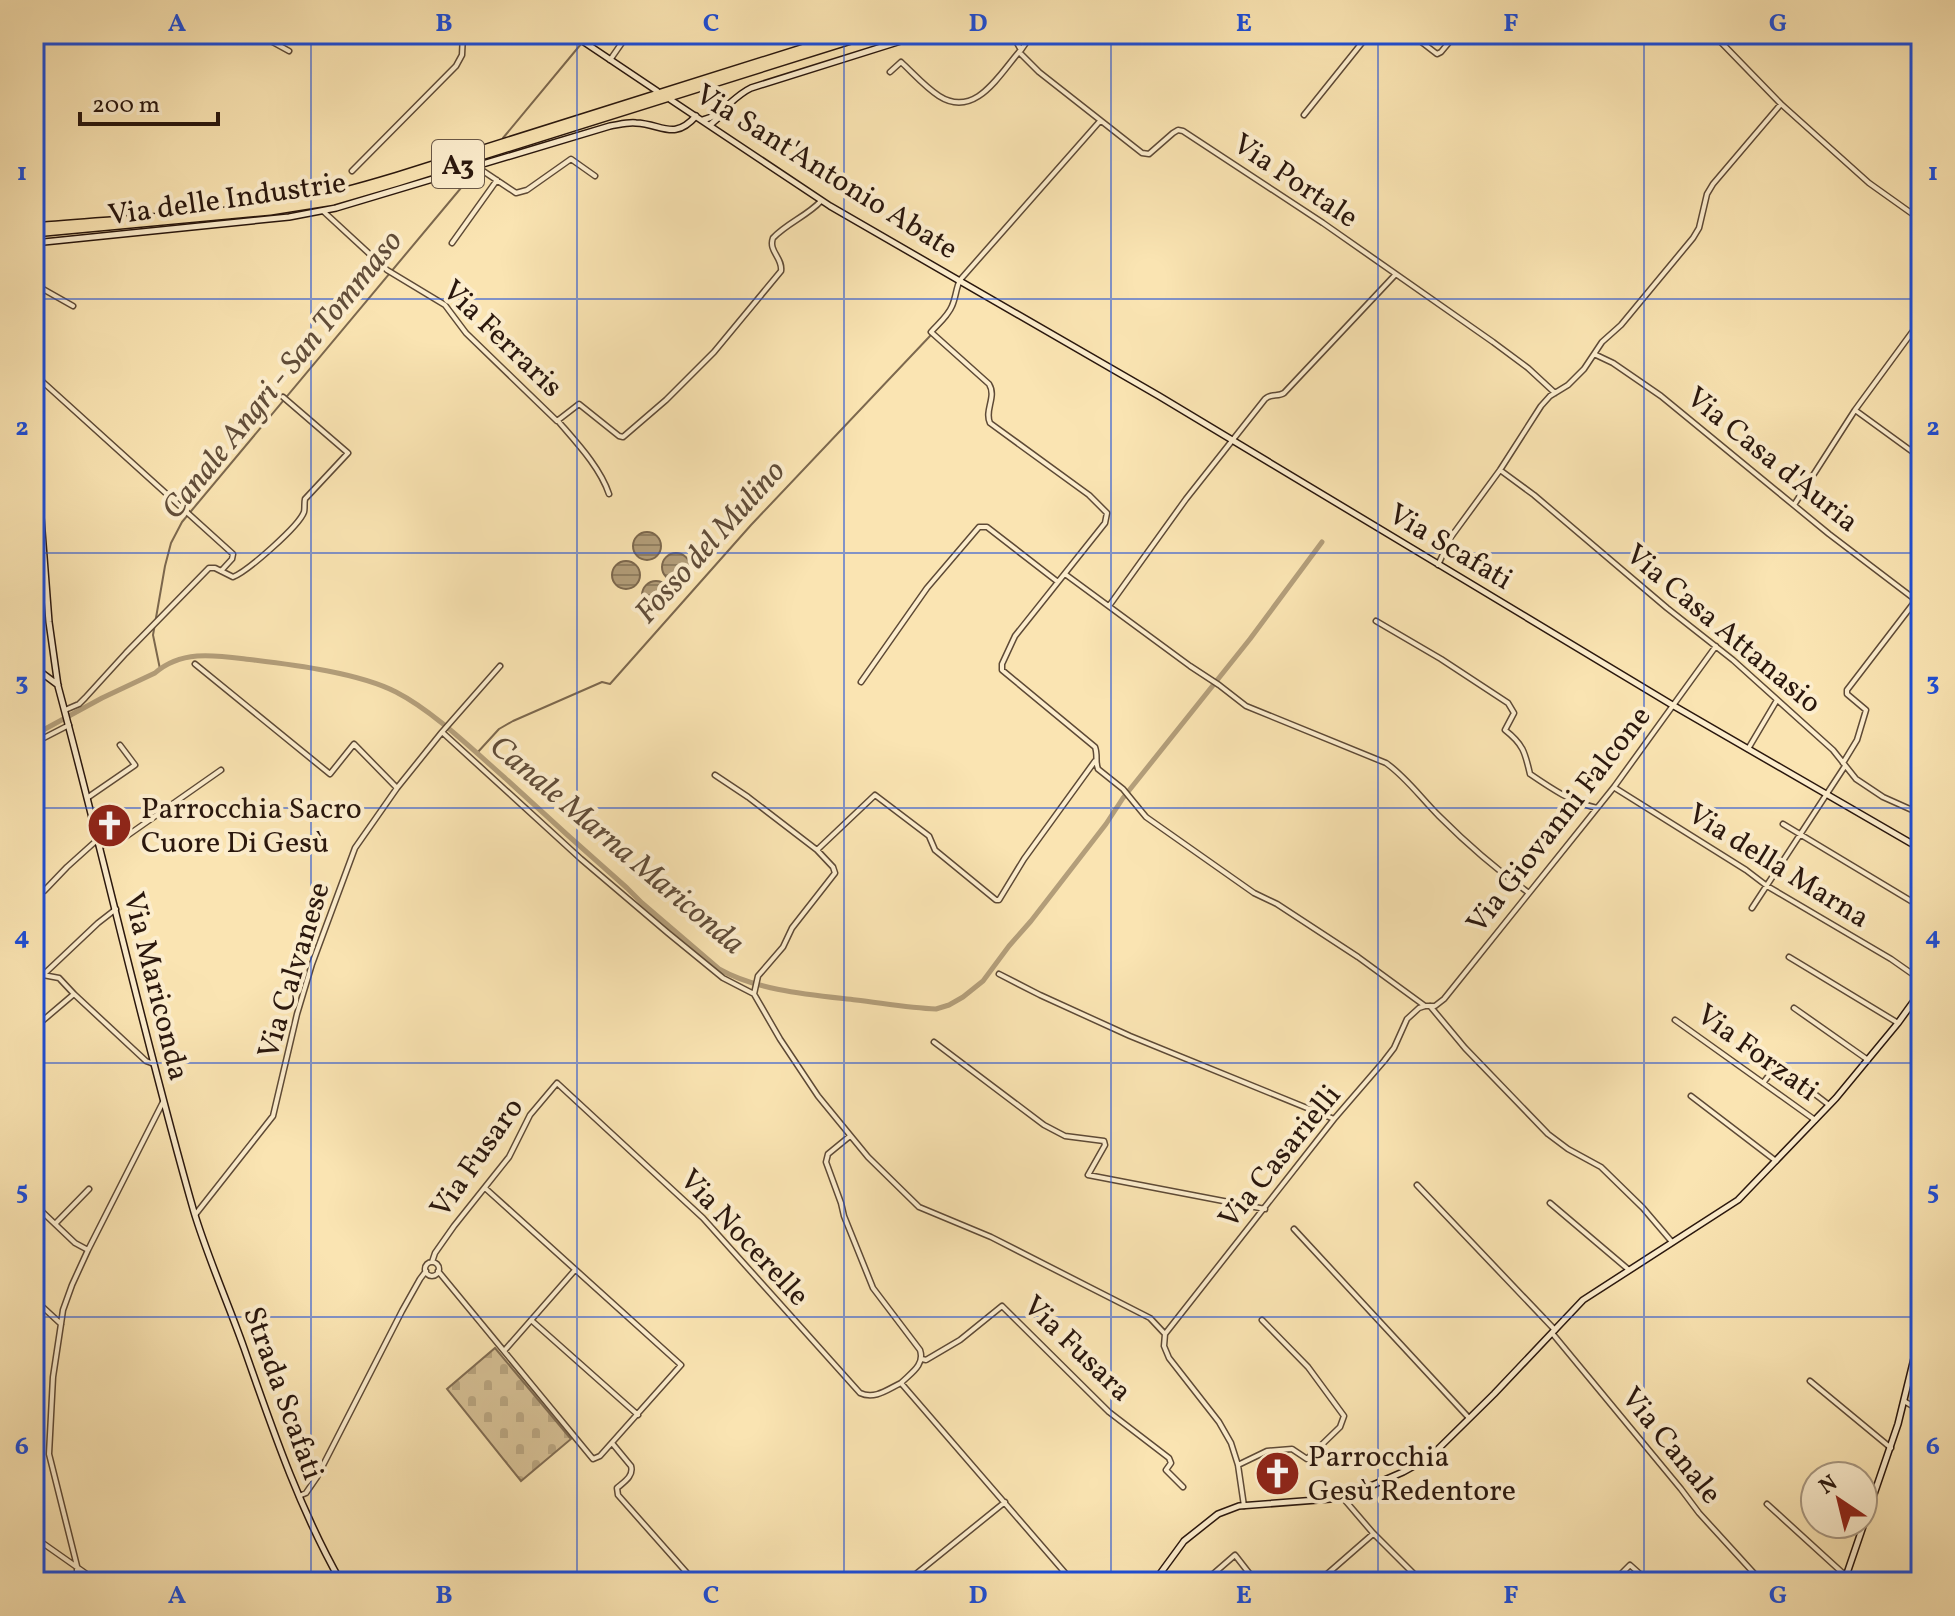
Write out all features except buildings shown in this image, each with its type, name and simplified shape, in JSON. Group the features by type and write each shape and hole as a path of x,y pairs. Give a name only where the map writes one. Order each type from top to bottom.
{"highway":[{"name":"A3","path":"34,227 229,210 330,195 849,34"},
{"name":"A3","path":"34,233 270,211 333,201 870,34"}],"street":[{"path":"34,51 39,34"},
{"path":"352,171 456,66 462,55 463,34"},
{"name":"Via Sant'Antonio Abate","path":"572,34 657,91"},
{"path":"610,60 628,34"},
{"path":"710,125 735,97 751,88 923,34"},
{"name":"Via Portale","path":"1012,34 1020,51 1039,72 1142,153 1146,155 1178,130 1183,131 1323,223 1528,368 1555,393"},
{"path":"890,72 901,62 943,98 955,103 968,102 981,96 1032,34"},
{"path":"1304,115 1369,34"},
{"path":"1411,34 1439,54 1456,34"},
{"path":"1713,34 1781,104 1869,183 1921,220"},
{"path":"262,35 289,51"},
{"name":"Via Sant'Antonio Abate","path":"671,100 821,201 960,280"},
{"path":"1438,565 1451,537 1500,470 1541,406 1573,381 1602,342 1621,325 1693,238 1713,184 1781,104"},
{"path":"717,116 720,132"},
{"name":"Via delle Industrie","path":"34,243 323,211 619,124 633,122 668,130 680,129 699,118 717,116"},
{"path":"1100,121 960,280 954,303 933,334 992,388 987,418 990,423 1089,495 1107,513 1105,523 1015,636 1002,664 1004,674 1095,747 1098,769 1123,789 1146,817 1254,893 1277,904 1427,1006 1548,1134 1601,1167 1672,1242"},
{"path":"475,166 516,193 524,192 571,159 595,176"},
{"path":"452,243 497,180"},
{"name":"Via Ferraris","path":"323,211 387,270 445,305 466,333 557,421 579,404 619,436 627,435 714,352 778,277 782,266 772,246 773,238 821,201"},
{"path":"1109,606 1265,399 1284,393 1395,275"},
{"name":"Via Scafati","path":"960,280 1674,706 1921,849"},
{"path":"34,284 73,306"},
{"path":"1794,505 1855,410 1921,320"},
{"name":"Via Casa d'Auria","path":"1594,354 1661,396 1919,602"},
{"path":"34,374 233,554 221,571"},
{"path":"65,712 85,698 209,568 235,577 267,553 302,514 305,499 348,453 284,399"},
{"path":"1855,410 1921,458"},
{"path":"557,421 580,446 609,494"},
{"name":"Via Mariconda","path":"34,427 49,622 58,686 195,1215"},
{"name":"Via Casa Attanasio","path":"1500,470 1778,699 1833,750 1856,779 1883,797 1921,814"},
{"path":"861,682 927,588 979,527 987,527 1058,582"},
{"path":"34,546 43,539"},
{"path":"1065,574 1246,706 1386,763 1448,825 1529,894"},
{"path":"1752,908 1827,795 1857,740 1866,710 1847,694 1847,690 1919,602"},
{"path":"1376,621 1508,703 1514,713 1505,730 1517,739 1526,753 1530,774 1558,793 1597,808"},
{"name":"Via Giovanni Falcone","path":"1427,1006 1435,1006 1444,999 1529,894 1614,787 1716,646"},
{"path":"195,664 330,774 354,744 397,788"},
{"name":"Via Calvanese","path":"195,1215 273,1116 312,964 355,848 397,788 500,666"},
{"path":"34,667 58,686"},
{"path":"1748,749 1778,699"},
{"path":"34,743 68,723"},
{"path":"443,731 581,859 668,933 723,978 755,992 780,1039 818,1096 868,1157 919,1207 991,1237 1150,1318 1165,1334 1164,1346 1169,1358 1219,1422 1231,1443 1238,1465 1244,1506"},
{"path":"87,798 135,765 120,745"},
{"path":"817,850 875,795 929,836 935,850 999,900 1024,859 1097,759"},
{"path":"34,886 44,891 67,867 98,843 121,840 221,770"},
{"path":"715,775 817,850 835,873 792,928 783,947 758,976 755,992"},
{"name":"Via della Marna","path":"1614,787 1921,980"},
{"path":"1783,824 1921,907"},
{"path":"43,975 116,909"},
{"path":"1789,957 1898,1023"},
{"path":"999,974 1130,1036 1334,1119"},
{"path":"34,975 59,978 146,1061 154,1064"},
{"path":"1154,1582 1174,1553 1195,1531 1231,1508 1343,1498 1419,1464 1436,1452 1583,1300 1738,1200 1829,1105 1921,991"},
{"path":"34,1028 74,994"},
{"name":"Via Casarielli","path":"1165,1334 1334,1119 1394,1048 1407,1019 1427,1006"},
{"path":"1794,1008 1868,1060"},
{"name":"Via Forzati","path":"1675,1020 1815,1120"},
{"path":"934,1042 1044,1125 1065,1136 1104,1141 1105,1145 1088,1175 1265,1209"},
{"path":"1763,1083 1777,1065 1829,1105"},
{"name":"Via Fusaro","path":"299,1496 306,1493 317,1477 427,1265 509,1157 530,1115 555,1084 561,1085"},
{"name":"Via Nocerelle","path":"561,1085 703,1218 860,1393 876,1395 901,1383"},
{"path":"1691,1096 1776,1161"},
{"path":"77,1582 77,1566 49,1454 53,1377 63,1310 88,1250 164,1100"},
{"path":"850,1136 828,1154 826,1162 873,1288 920,1350 920,1364 901,1383 1073,1582"},
{"name":"Via Canale","path":"1417,1185 1553,1331 1699,1513 1762,1582"},
{"path":"485,1188 681,1365 612,1443 632,1471 617,1488 618,1495 695,1582"},
{"path":"55,1224 89,1189"},
{"path":"1550,1203 1629,1270"},
{"path":"34,1204 75,1243 88,1250"},
{"name":"Strada Scafati","path":"195,1215 275,1437 319,1543 341,1582"},
{"path":"1294,1229 1469,1418"},
{"name":"Via Fusaro","path":"432,1262 438,1265 438,1271 591,1458 599,1457 612,1443"},
{"path":"504,1351 575,1270"},
{"path":"426,1271 431,1275 436,1275 438,1271"},
{"path":"34,1299 61,1324"},
{"name":"Via Fusara","path":"922,1359 926,1360 960,1340 1002,1306 1109,1412 1169,1458 1171,1463 1166,1472 1183,1487"},
{"path":"531,1320 638,1415"},
{"path":"1238,1465 1267,1451 1292,1449 1307,1459 1340,1427 1344,1416 1308,1367 1262,1320"},
{"path":"1767,1504 1845,1579 1891,1448 1921,1330"},
{"path":"1810,1381 1891,1448"},
{"path":"1904,1401 1921,1411"},
{"path":"1343,1498 1422,1582"},
{"path":"906,1582 1005,1502"},
{"path":"1318,1582 1373,1533"},
{"path":"34,1537 98,1582"},
{"path":"1204,1582 1235,1555 1256,1582"},
{"path":"1613,1582 1630,1565 1649,1582"}],"green space":[{"path":"495,1348 571,1439 521,1481 447,1389"}],"shaded area":[{"path":"647,532 657,536 661,546 657,556 647,560 637,556 633,546 637,536"},
{"path":"676,553 686,557 690,567 686,577 676,581 666,577 662,567 666,557"},
{"path":"626,561 636,565 640,575 636,585 626,589 616,585 612,575 616,565"},
{"path":"656,581 666,585 670,595 666,605 656,609 646,605 642,595 646,585"}],"waterway":[{"name":"Canale Angri - San Tommaso","path":"503,138 581,44"},
{"name":"Canale Angri - San Tommaso","path":"160,669 153,635 165,566 171,543 182,522 476,170"},
{"name":"Fosso del Mulino","path":"477,753 499,729 513,721 602,682 610,684 751,525 948,317"},
{"name":"Canale Marna Mariconda","path":"34,735 166,665 190,657 215,656 270,662 326,671 381,685 410,700 452,732 719,969 786,991 936,1009 963,997 983,981 1322,542"}],"place":[{"name":"Parrocchia Sacro Cuore Di Gesù","path":"110,825"},
{"name":"Parrocchia Gesù Redentore","path":"1277,1473"}]}
